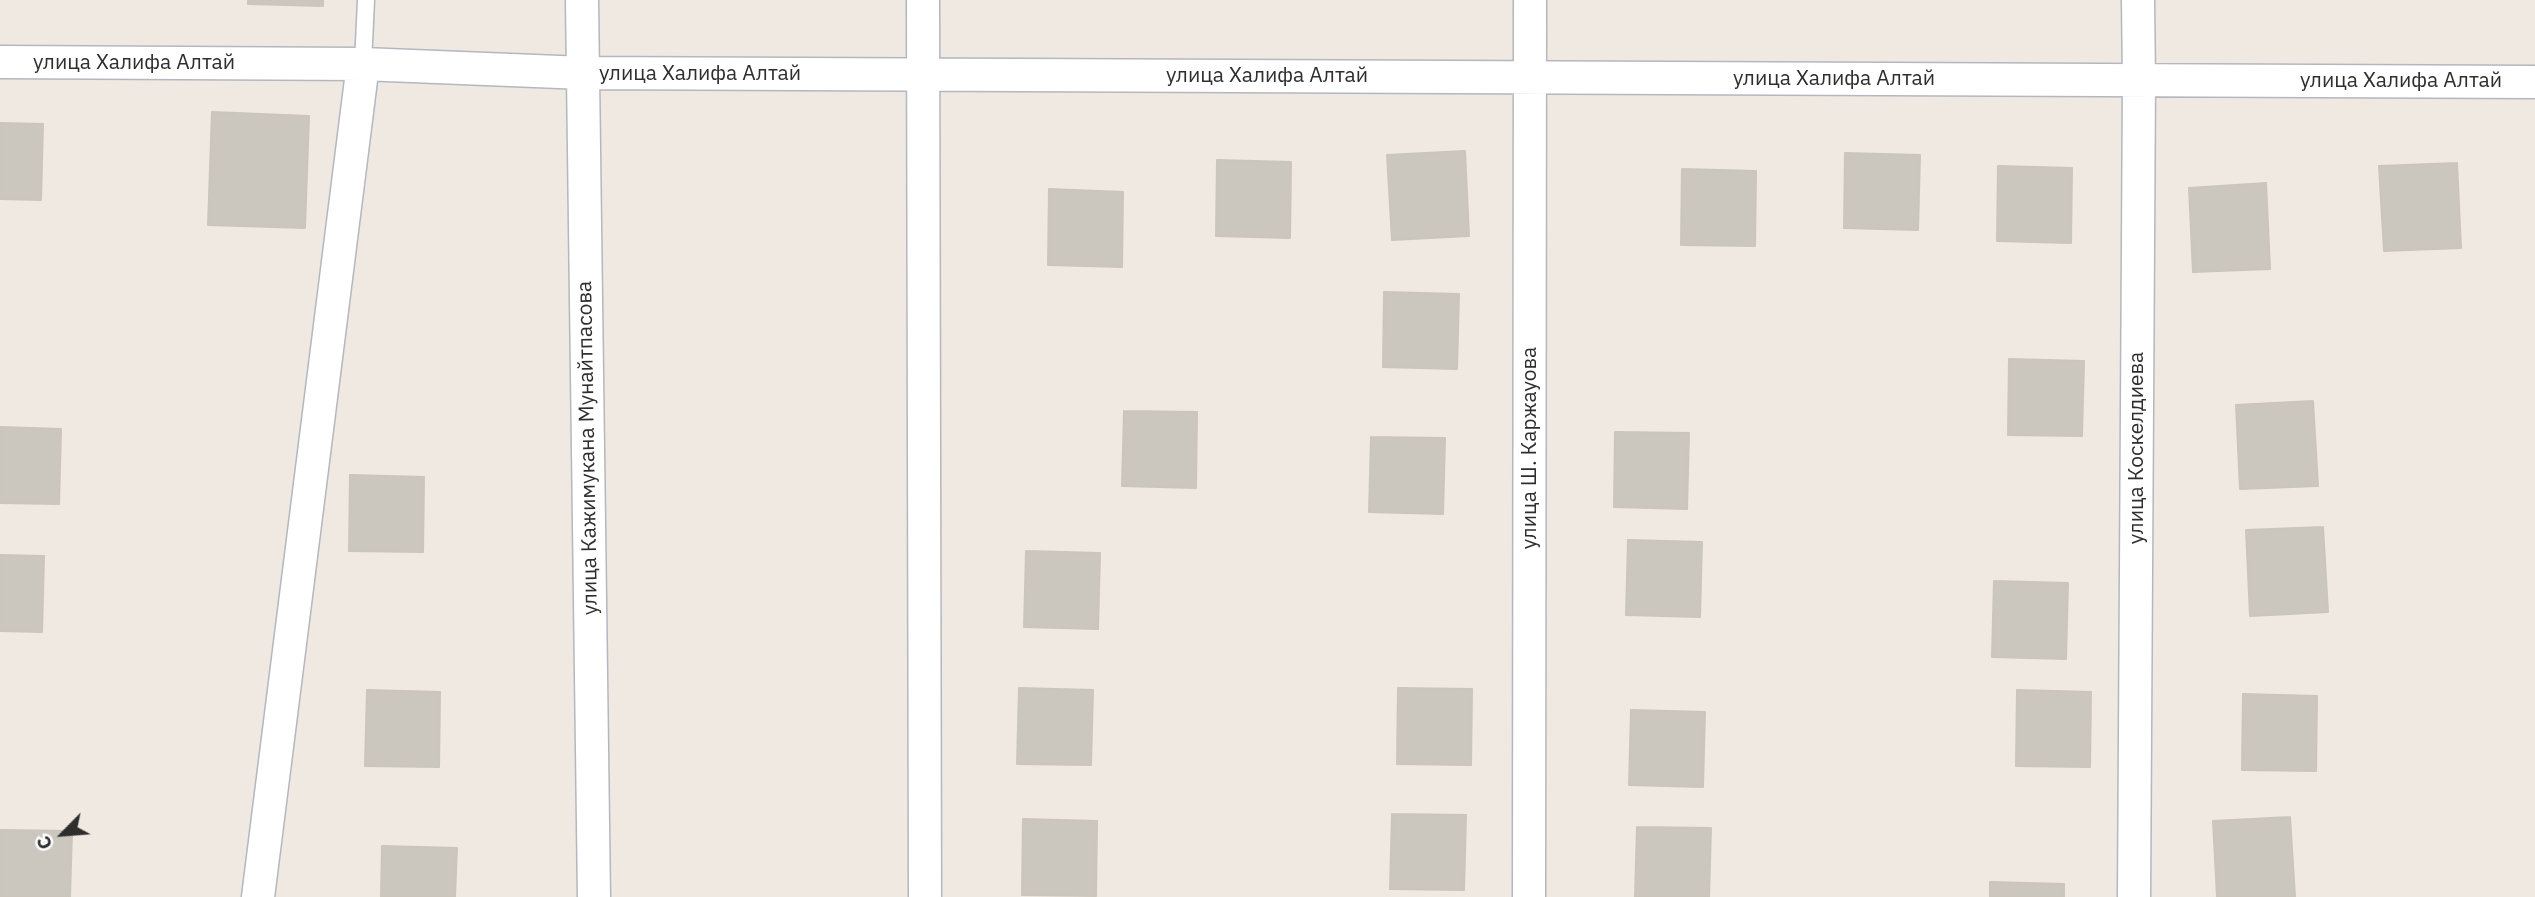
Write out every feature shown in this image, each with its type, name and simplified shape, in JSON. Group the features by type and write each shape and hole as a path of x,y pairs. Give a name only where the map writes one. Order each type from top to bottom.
{"street":[{"name":"улица Кажимукана Мунайтпасова","path":"582,0 594,897"},
{"path":"923,0 925,897"},
{"name":"улица Ш. Каржауова","path":"1528,897 1530,0"},
{"name":"улица Коскелдиева","path":"2134,897 2139,80 2137,0"},
{"name":"улица Халифа Алтай","path":"0,62 363,64 584,73 2535,82"},
{"path":"258,897 363,64"}],"lane":[{"path":"363,64 366,0"}],"building":[{"path":"248,0 323,0 323,6 248,4"},
{"path":"212,112 309,116 305,228 208,225"},
{"path":"0,123 43,124 41,200 0,199"},
{"path":"1465,151 1469,236 1392,240 1387,155"},
{"path":"1845,153 1920,155 1918,230 1844,228"},
{"path":"1217,160 1291,162 1290,238 1216,236"},
{"path":"2457,163 2461,248 2384,251 2379,166"},
{"path":"1998,166 2072,168 2071,243 1997,241"},
{"path":"1682,169 1756,171 1755,246 1681,245"},
{"path":"2266,183 2270,269 2193,272 2189,188"},
{"path":"1049,189 1123,192 1122,267 1048,265"},
{"path":"1384,292 1459,294 1457,369 1383,367"},
{"path":"2009,359 2084,361 2082,436 2008,435"},
{"path":"2313,401 2318,486 2240,489 2236,405"},
{"path":"1124,411 1197,412 1196,488 1122,486"},
{"path":"0,427 61,429 59,504 0,503"},
{"path":"1615,432 1689,433 1687,509 1614,507"},
{"path":"1371,437 1445,438 1443,514 1369,512"},
{"path":"350,475 424,477 423,552 349,551"},
{"path":"2323,527 2328,612 2250,616 2246,530"},
{"path":"1628,540 1702,542 1700,617 1626,615"},
{"path":"1026,551 1100,553 1098,629 1024,627"},
{"path":"0,555 44,556 42,632 0,631"},
{"path":"1994,581 2068,583 2066,659 1992,657"},
{"path":"1019,688 1093,690 1091,765 1017,764"},
{"path":"1398,688 1472,689 1471,765 1397,764"},
{"path":"367,690 440,692 439,767 365,766"},
{"path":"2017,690 2091,692 2090,767 2016,766"},
{"path":"2243,694 2317,696 2316,771 2242,770"},
{"path":"1631,710 1705,712 1703,787 1629,785"},
{"path":"1392,814 1466,815 1464,890 1390,889"},
{"path":"2290,817 2295,897 2217,897 2213,821"},
{"path":"1023,819 1097,821 1096,896 1022,895"},
{"path":"1637,827 1711,828 1709,897 1635,897"},
{"path":"0,830 72,831 70,897 0,897"},
{"path":"382,846 457,848 455,897 381,897"},
{"path":"1990,882 2064,884 2064,897 1990,897"}]}
